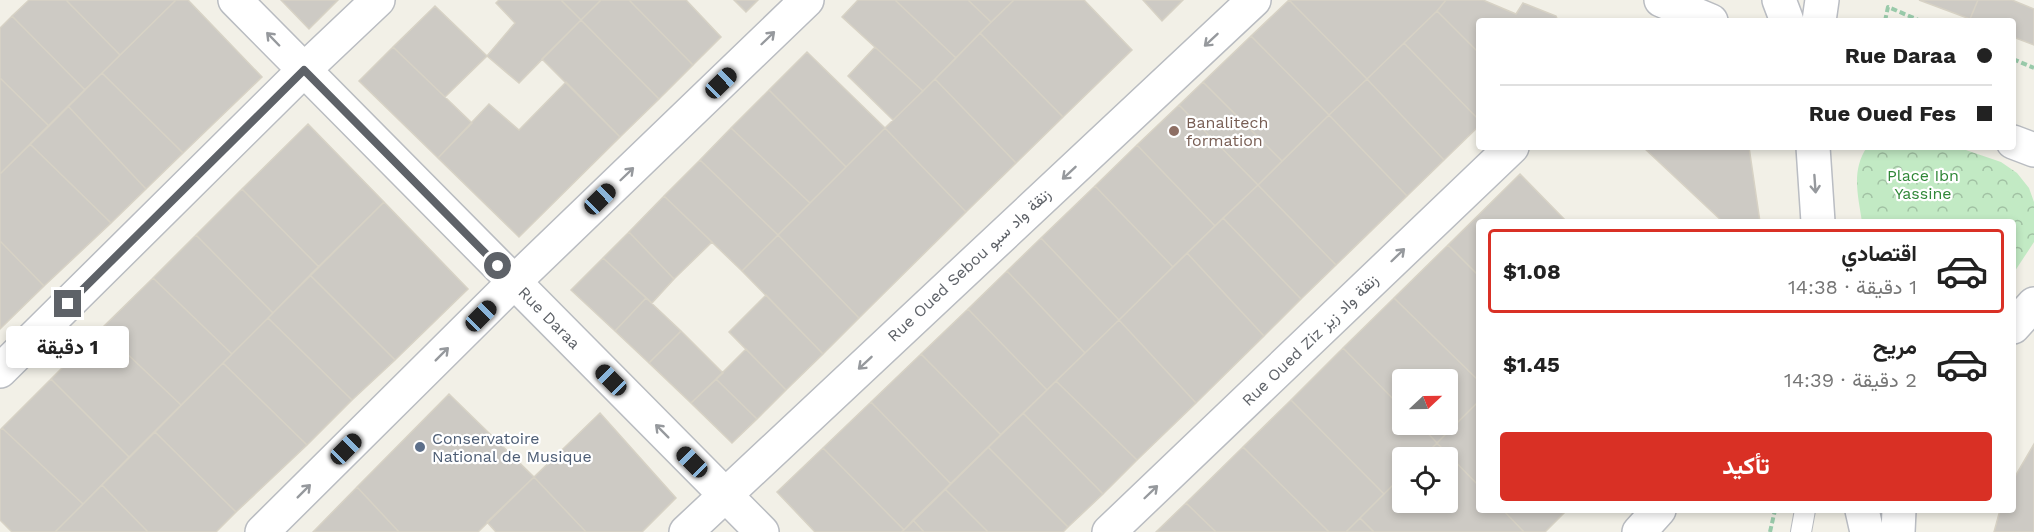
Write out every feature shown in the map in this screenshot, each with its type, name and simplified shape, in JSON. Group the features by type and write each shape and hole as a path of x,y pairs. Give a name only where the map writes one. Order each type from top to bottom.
{"street":[{"name":"Rue Daraa","path":"235,0 762,532"},
{"path":"0,371 304,70 378,0"},
{"path":"262,532 514,282 807,0"},
{"name":"Rue Oued Sebou زنقة واد سبو","path":"686,532 1254,0"},
{"path":"1646,18 1662,0 1704,18"},
{"path":"1779,0 1786,18"},
{"path":"1819,18 1822,0"},
{"path":"2016,143 2034,150"},
{"name":"Rue Oued Ziz زنقة واد زيز","path":"1109,532 1509,150"},
{"path":"1813,150 1818,219"},
{"path":"2016,324 2034,304"},
{"path":"1863,513 1867,532"},
{"path":"1898,532 1899,513"}],"lane":[{"path":"1801,532 1805,513"}],"path":[{"path":"1886,18 1888,7 1915,18"},
{"path":"2016,60 2034,68"},
{"path":"1770,532 1774,513"}],"green space":[{"name":"Place Ibn Yassine","path":"1865,150 1966,150 2001,162 2017,173 2029,188 2034,202 2034,242 2016,269 2016,219 1862,219 1857,174"}],"building":[{"path":"29,0 66,0 120,55 85,90 12,16"},
{"path":"66,0 176,0 120,55"},
{"path":"176,0 188,0 262,77 183,153 102,73"},
{"path":"281,0 338,0 309,29"},
{"path":"499,0 561,0 581,20 519,83 487,56 515,23 496,3"},
{"path":"561,0 601,0 581,20"},
{"path":"601,0 629,0 693,65 659,99 581,20"},
{"path":"629,0 686,0 721,37 693,65"},
{"path":"734,0 758,0 746,12"},
{"path":"858,0 895,0 956,58 923,91 842,17"},
{"path":"895,0 968,0 991,22 956,58"},
{"path":"968,0 1014,0 991,22"},
{"path":"1014,0 1084,0 1132,50 1063,117 980,33"},
{"path":"1143,0 1183,0 1162,21"},
{"path":"1289,0 1367,79 1329,115 1251,36"},
{"path":"1289,0 1446,0 1367,79"},
{"path":"1446,0 1483,0 1516,14 1523,3 1557,18 1476,18 1476,50 1437,11"},
{"path":"1919,0 1978,0 1970,18"},
{"path":"1978,0 2012,0 2034,9 2034,45 2016,38 2016,18 1970,18"},
{"path":"435,6 487,56 445,97 393,47"},
{"path":"1437,11 1476,50 1476,117 1404,43"},
{"path":"12,16 85,90 49,126 0,78 0,28"},
{"path":"581,20 659,99 620,137 542,59"},
{"path":"980,33 1063,117 1016,163 935,79"},
{"path":"1251,36 1329,115 1282,161 1203,82"},
{"path":"1404,43 1476,117 1476,129 1444,160 1367,79"},
{"path":"393,47 472,123 438,158 359,81"},
{"path":"875,47 923,91 893,120 848,76"},
{"path":"807,52 885,128 846,167 769,90"},
{"path":"102,73 183,153 146,189 68,106"},
{"path":"0,78 49,126 0,174"},
{"path":"935,79 1016,163 966,212 885,128"},
{"path":"1367,79 1444,160 1407,196 1329,115"},
{"path":"566,82 620,137 519,237 438,158 489,104 519,130"},
{"path":"1203,82 1282,161 1258,185 1179,105"},
{"path":"769,90 846,167 810,203 731,128"},
{"path":"1179,105 1258,185 1215,226 1137,145"},
{"path":"68,106 146,189 111,223 30,144"},
{"path":"1329,115 1407,196 1336,265 1258,185"},
{"path":"308,124 384,202 319,267 242,189"},
{"path":"731,128 810,203 778,235 700,160"},
{"path":"885,128 966,212 859,318 778,235"},
{"path":"30,144 111,223 44,286 0,241 0,174"},
{"path":"1137,145 1215,226 1173,267 1095,186"},
{"path":"1646,150 1749,150 1760,219 1720,219"},
{"path":"700,160 778,235 742,271 664,196"},
{"path":"1520,174 1564,219 1476,219 1476,273 1448,245"},
{"path":"1258,185 1336,265 1301,299 1223,218"},
{"path":"1095,186 1173,267 1119,320 1041,238"},
{"path":"242,189 319,267 273,313 196,235"},
{"path":"664,196 712,242 674,279 629,232"},
{"path":"384,202 468,289 395,360 310,275"},
{"path":"1223,218 1301,299 1264,336 1187,253"},
{"path":"629,232 674,279 652,303 603,258"},
{"path":"196,235 273,313 232,354 153,278"},
{"path":"778,235 859,318 823,354 742,271"},
{"path":"1041,238 1119,320 1085,353 1007,271"},
{"path":"0,241 44,286 0,329"},
{"path":"1448,245 1476,273 1476,378 1394,298"},
{"path":"1187,253 1264,336 1196,403 1119,320"},
{"path":"603,258 646,298 615,331 571,290"},
{"path":"1007,271 1085,353 1047,390 968,309"},
{"path":"310,275 395,360 352,400 268,318"},
{"path":"153,278 232,354 181,405 101,329"},
{"path":"766,295 823,354 786,390 729,332"},
{"path":"646,298 681,331 649,363 615,331"},
{"path":"1394,298 1476,378 1476,404 1458,422 1458,369 1392,369 1392,398 1343,348"},
{"path":"968,309 1047,390 1001,435 921,354"},
{"path":"268,318 352,400 307,445 223,363"},
{"path":"1119,320 1196,403 1137,460 1056,381"},
{"path":"101,329 181,405 129,457 51,379"},
{"path":"681,331 723,373 691,403 649,363"},
{"path":"1343,348 1392,398 1392,435 1429,435 1437,443 1433,447 1392,447 1392,486 1384,494 1291,400"},
{"path":"746,349 786,390 757,419 716,379"},
{"path":"921,354 1001,435 951,484 871,402"},
{"path":"223,363 307,445 236,512 155,432"},
{"path":"51,379 129,457 83,504 2,428"},
{"path":"716,379 757,419 732,443 691,403"},
{"path":"1056,381 1137,460 1103,494 1023,413"},
{"path":"449,394 534,477 478,532 399,532 357,487"},
{"path":"1291,400 1384,494 1346,532 1329,532 1243,447"},
{"path":"871,402 951,484 904,530 823,448"},
{"path":"1476,404 1476,483 1458,464 1458,447 1441,447 1437,443 1445,435 1458,435 1458,422"},
{"path":"600,413 676,498 642,532 586,532 534,477"},
{"path":"1023,413 1103,494 1068,527 988,447"},
{"path":"2,428 83,504 55,532 12,532 0,520 0,430"},
{"path":"155,432 236,512 216,532 148,532 102,485"},
{"path":"1429,435 1445,435 1437,443"},
{"path":"2034,444 2034,532 1994,532 1999,513 2016,513 2016,475"},
{"path":"988,447 1068,527 1063,532 988,532 945,489"},
{"path":"1243,447 1329,532 1216,532 1186,503"},
{"path":"823,448 904,530 901,532 815,532 777,492"},
{"path":"1458,464 1476,483 1476,513 1506,513 1524,532 1374,532 1360,518 1392,486 1392,513 1458,513"},
{"path":"534,477 586,532 496,532 487,522"},
{"path":"102,485 148,532 55,532"},
{"path":"357,487 399,532 313,532"},
{"path":"945,489 988,532 924,532 913,520"},
{"path":"1186,503 1216,532 1156,532"},
{"path":"1506,513 1564,513 1545,532 1524,532"},
{"path":"1360,518 1374,532 1346,532"},
{"path":"913,520 924,532 901,532 904,530"}],"place":[{"name":"Banalitech formation","path":"1174,131"},
{"name":"Conservatoire National de Musique","path":"420,447"}],"route":[{"path":"68,304 304,70 498,266"}]}
